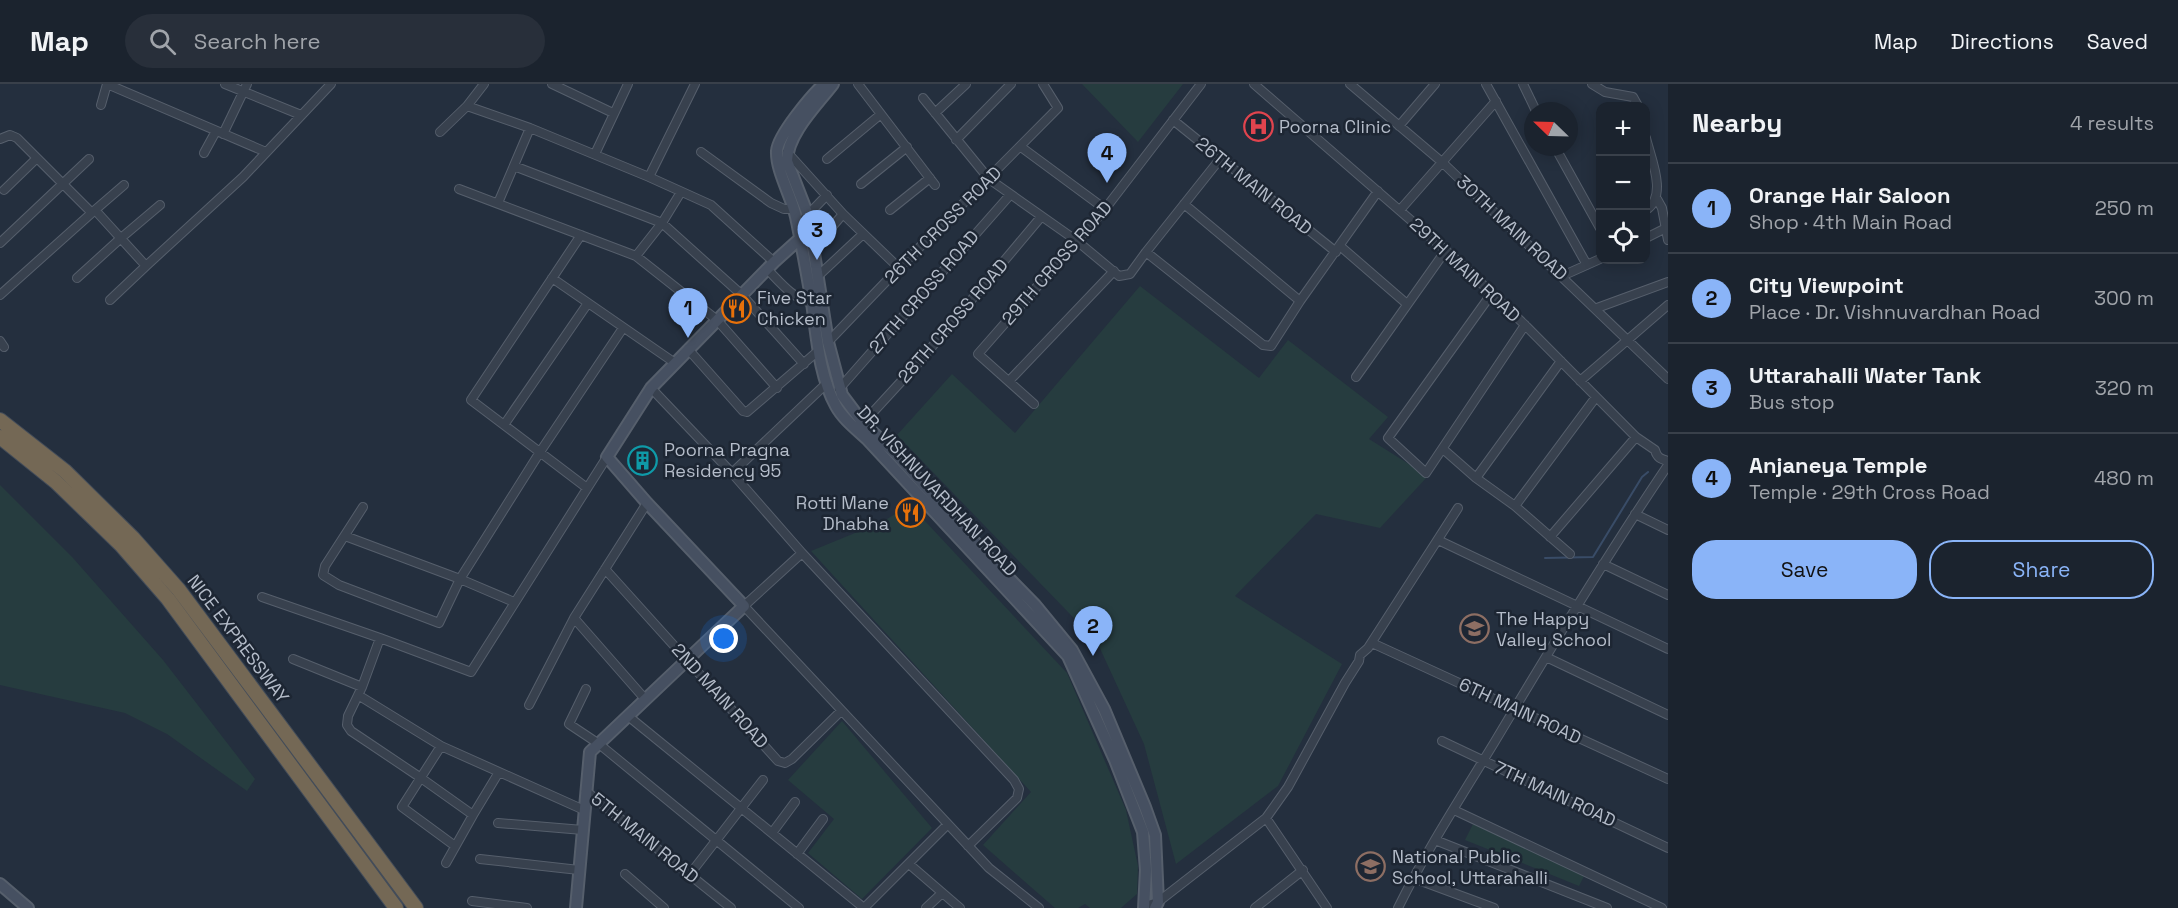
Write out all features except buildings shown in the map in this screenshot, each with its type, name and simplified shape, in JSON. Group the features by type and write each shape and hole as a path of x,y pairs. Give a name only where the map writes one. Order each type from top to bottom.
{"highway":[{"name":"NICE EXPRESSWAY","path":"0,420 65,471 133,538 179,590 416,908"},
{"name":"NICE EXPRESSWAY","path":"0,437 56,482 121,545 168,599 396,908"}],"main road":[{"name":"DR. VISHNUVARDHAN ROAD","path":"834,84 821,88 781,138 777,149 778,163 798,225 812,303 823,346 839,389 863,423 895,453 990,559 1035,605 1072,650 1104,709 1155,835 1150,906"},
{"name":"DR. VISHNUVARDHAN ROAD","path":"821,88 791,140 787,161 811,228 819,276 827,383 836,406 846,420 874,446 1068,656 1115,760 1143,832 1150,906"},
{"path":"576,908 590,752 744,606 607,457 651,388 771,265 811,228"},
{"path":"0,884 17,904 28,908"}],"street":[{"path":"101,105 107,84 266,152"},
{"path":"225,84 245,88 300,115"},
{"path":"110,300 208,211 331,84"},
{"path":"440,132 467,106 484,84"},
{"path":"552,84 613,112"},
{"path":"594,154 628,84"},
{"path":"648,177 695,84"},
{"path":"858,84 935,185"},
{"path":"935,113 966,84"},
{"path":"956,140 1011,84"},
{"name":"26TH CROSS ROAD","path":"688,349 743,411 752,410 823,346 1058,108 1043,84"},
{"name":"29TH CROSS ROAD","path":"1009,381 978,354 1104,209 1201,84"},
{"name":"29TH MAIN ROAD","path":"1254,84 1446,250 1525,325 1636,437 1667,455 1668,462"},
{"name":"30TH MAIN ROAD","path":"1350,84 1443,163 1597,308 1668,379"},
{"path":"1399,126 1435,84"},
{"path":"1486,84 1587,265"},
{"path":"1523,84 1532,102"},
{"path":"1592,84 1605,92 1633,97 1636,102"},
{"path":"204,153 220,132 245,88"},
{"path":"922,98 989,179 1077,241 1119,276 1130,274 1220,159"},
{"path":"1400,210 1496,101"},
{"path":"467,106 531,128 711,205 771,265 795,296 812,303"},
{"path":"827,159 881,114"},
{"name":"26TH MAIN ROAD","path":"1173,120 1407,304"},
{"path":"498,202 531,128"},
{"path":"0,139 10,135 17,138 121,238 146,266"},
{"path":"861,184 907,147"},
{"path":"1021,147 1104,209"},
{"path":"701,152 771,203 784,209 794,209"},
{"path":"787,152 843,214 899,268"},
{"path":"1650,154 1657,182 1657,199 1662,208 1668,240"},
{"path":"1560,156 1596,221"},
{"path":"4,190 37,158"},
{"path":"0,243 89,159"},
{"path":"514,166 662,223 742,295 804,364"},
{"path":"890,210 930,178"},
{"path":"1,291 124,185"},
{"path":"459,189 636,256 717,320 777,388"},
{"path":"1146,252 1263,345 1271,346 1378,191"},
{"path":"636,256 662,223 681,192"},
{"path":"798,225 827,195"},
{"name":"27TH CROSS ROAD","path":"839,389 1010,195"},
{"path":"1650,207 1657,199"},
{"path":"1184,204 1300,301"},
{"path":"77,278 160,205"},
{"path":"814,248 843,214"},
{"name":"28TH CROSS ROAD","path":"863,423 920,361 1041,217"},
{"path":"1650,236 1666,228"},
{"path":"819,276 863,234"},
{"path":"581,235 471,400 587,488"},
{"path":"1356,377 1446,250"},
{"path":"1562,276 1596,261"},
{"path":"1034,404 1009,381 1114,272"},
{"path":"552,279 675,363"},
{"path":"1597,308 1668,282"},
{"path":"1492,293 1388,438 1426,473 1525,325"},
{"path":"504,425 588,303"},
{"path":"1580,381 1627,338 1668,305"},
{"path":"363,507 325,566 323,575 339,585 439,623 460,579 540,452 623,328"},
{"path":"1476,478 1561,361"},
{"path":"732,474 827,383"},
{"path":"651,388 732,474 802,554 1014,780 1019,789 1017,798 968,846"},
{"path":"1515,506 1596,397"},
{"path":"1550,537 1636,437"},
{"path":"1443,449 1476,478 1515,506 1570,554"},
{"path":"262,597 471,672 607,457"},
{"path":"1398,908 1435,840 1603,564 1668,462"},
{"path":"529,705 574,618 647,503"},
{"path":"1150,906 1266,818 1288,787 1345,683 1359,662 1360,655 1370,646 1458,508"},
{"path":"1635,514 1668,530"},
{"path":"345,536 514,602"},
{"path":"1438,540 1668,649"},
{"path":"802,554 744,606 989,868 1039,908"},
{"path":"1603,564 1668,595"},
{"name":"2ND MAIN ROAD","path":"605,569 778,761 785,763 792,759 841,711"},
{"path":"574,618 645,699"},
{"path":"380,638 362,687 348,716 348,729 473,815"},
{"name":"6TH MAIN ROAD","path":"1370,646 1515,708 1668,779"},
{"path":"1546,657 1668,715"},
{"path":"293,659 362,687"},
{"path":"586,689 569,724 599,744 799,908"},
{"path":"358,695 441,746 584,810"},
{"path":"628,716 864,908 947,825"},
{"name":"7TH MAIN ROAD","path":"1442,741 1668,848"},
{"path":"441,746 402,807 455,846"},
{"path":"446,863 499,772"},
{"path":"690,874 763,780"},
{"name":"5TH MAIN ROAD","path":"586,791 731,908"},
{"path":"772,833 795,802"},
{"path":"1454,810 1662,908"},
{"path":"1266,818 1327,908"},
{"path":"797,854 823,819"},
{"path":"498,823 583,830"},
{"path":"1435,840 1607,908"},
{"path":"480,859 579,870"},
{"path":"909,864 960,908"},
{"path":"1256,908 1303,870"},
{"path":"625,874 664,908"},
{"path":"1413,878 1494,908"},
{"path":"926,908 942,893"},
{"path":"472,901 527,908"}],"green space":[{"path":"1082,84 1183,84 1138,142"},
{"path":"1140,286 1259,378 1288,340 1388,417 1369,439 1428,476 1380,528 1316,514 1235,596 1342,664 1278,786 1176,864 1144,744 1097,642 897,435 952,374 1015,433"},
{"path":"0,485 73,558 163,660 255,779 247,791 167,734 125,713 0,685"},
{"path":"910,505 1067,673 1126,810 1138,866 1137,894 1121,908 1090,908 1085,904 1078,908 1055,908 983,845 1031,792 811,551 882,522"},
{"path":"842,721 932,828 862,899 808,853 834,819 788,780"},
{"path":"1473,824 1584,876 1579,886 1465,840"}],"waterway":[{"path":"1545,558 1593,557 1642,477 1648,472"}],"place":[{"name":"Poorna Clinic","path":"1258,127"},
{"name":"Anjaneya Temple","path":"1107,183"},
{"name":"Uttarahalli Water Tank","path":"817,260"},
{"name":"Five Star Chicken","path":"736,308"},
{"name":"Orange Hair Saloon","path":"688,338"},
{"name":"Poorna Pragna Residency 95","path":"643,460"},
{"name":"Rotti Mane Dhabha","path":"910,513"},
{"name":"The Happy Valley School","path":"1475,629"},
{"name":"City Viewpoint","path":"1093,656"},
{"name":"National Public School, Uttarahalli","path":"1371,867"}]}
